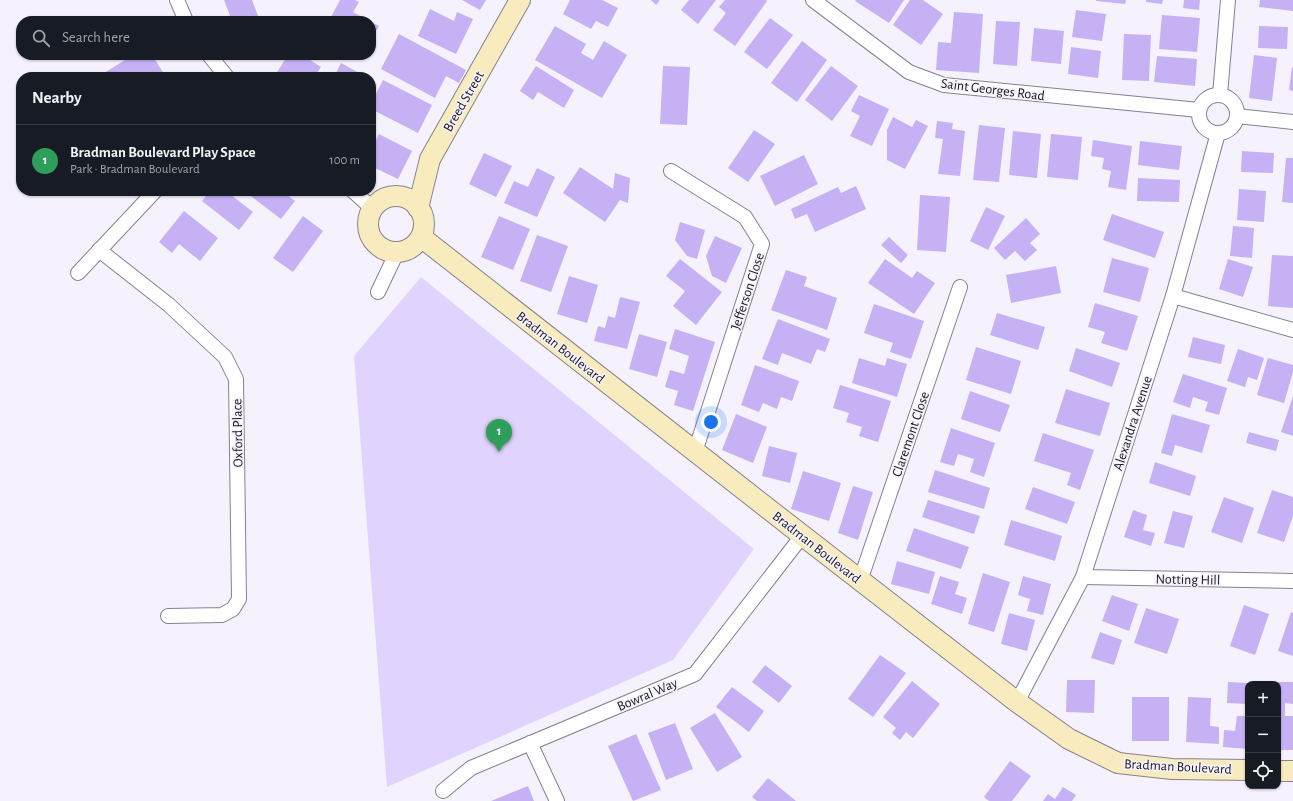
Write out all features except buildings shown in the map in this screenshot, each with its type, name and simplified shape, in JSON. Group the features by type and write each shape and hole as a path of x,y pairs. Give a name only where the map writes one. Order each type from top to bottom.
{"street":[{"path":"177,0 184,16"},
{"name":"Breed Street","path":"418,208 430,159 520,0"},
{"name":"Saint Georges Road","path":"813,0 909,72 944,85 1199,110"},
{"path":"1220,95 1228,0"},
{"path":"213,60 223,72"},
{"path":"1220,95 1226,97 1234,105 1237,116 1235,123 1225,132 1211,132 1205,129 1201,124 1199,110 1206,99 1220,95"},
{"path":"1237,116 1293,122"},
{"name":"Alexandra Avenue","path":"1017,702 1083,577 1174,296 1218,133"},
{"path":"395,197 430,159"},
{"name":"Jefferson Close","path":"671,171 745,217 762,244 695,452"},
{"path":"78,273 150,196"},
{"path":"358,196 373,209"},
{"path":"395,197 404,198 412,202 422,214 424,222 424,230 421,237 412,248 397,252 381,248 371,236 369,228 369,220 373,209 383,200 395,197"},
{"name":"Bradman Boulevard","path":"421,237 860,581 1017,702 1069,739 1118,763 1172,769 1245,770"},
{"name":"Oxford Place","path":"99,250 169,306 225,357 236,379 239,599 233,609 222,615 168,616"},
{"path":"378,292 397,252"},
{"name":"Claremont Close","path":"860,581 960,287"},
{"path":"1174,296 1293,330"},
{"name":"Bowral Way","path":"443,791 471,768 695,674 802,536"},
{"name":"Notting Hill","path":"1083,577 1293,581"},
{"path":"530,743 557,801"},
{"path":"1281,770 1293,771"}],"shaded area":[{"path":"421,277 754,549 673,660 387,787 354,356"}],"place":[{"name":"Bradman Boulevard Play Space","path":"499,452"}]}
